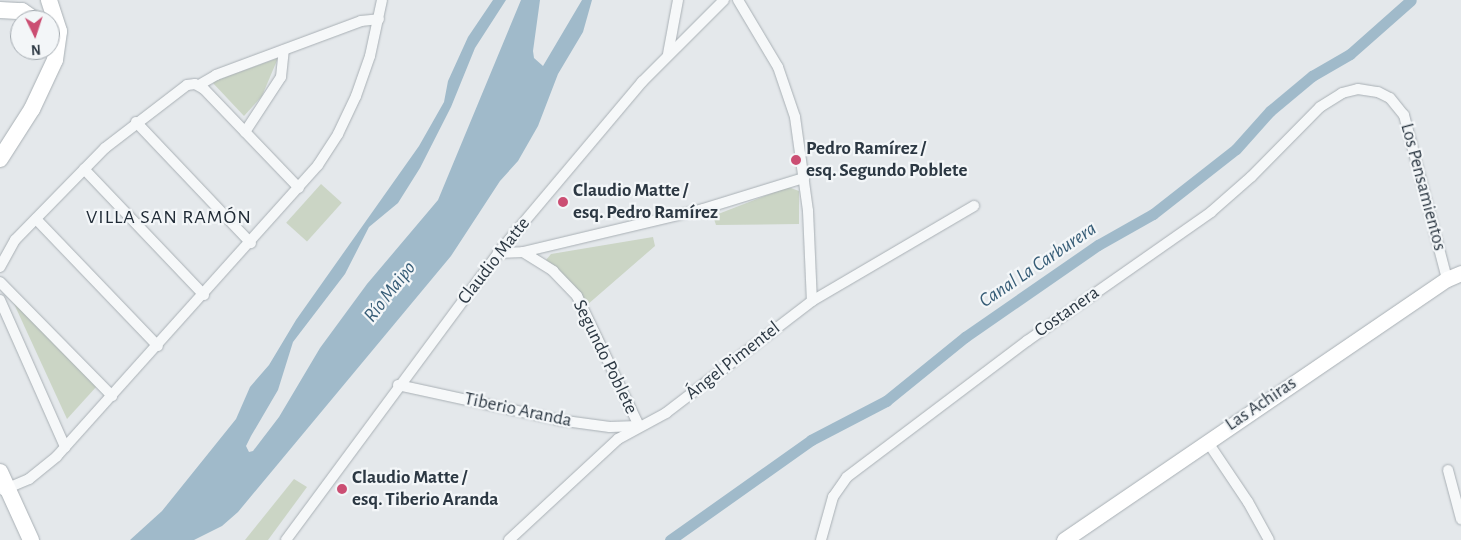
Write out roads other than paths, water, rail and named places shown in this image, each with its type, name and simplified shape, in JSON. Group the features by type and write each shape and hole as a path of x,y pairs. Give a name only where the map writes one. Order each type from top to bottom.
{"main road":[{"path":"0,159 32,109 48,73 58,42 58,23 49,0"},
{"path":"47,60 48,73"},
{"path":"0,472 4,490 29,534"}],"street":[{"path":"4,490 39,472 65,447 251,243 299,188 327,152 348,116 366,70 382,0"},
{"path":"668,54 678,0"},
{"name":"Claudio Matte","path":"286,540 398,385 498,253 668,54 724,0"},
{"path":"738,0 770,52 784,82 795,117 804,178 812,301"},
{"path":"0,267 9,248 84,169 136,122 183,87 197,84 365,19 379,19"},
{"path":"245,132 281,77 284,50"},
{"path":"197,84 299,188"},
{"name":"Los Pensamientos","path":"1335,97 1358,89 1373,90 1390,98 1400,109 1454,276"},
{"name":"Costanera","path":"821,540 833,497 847,477 1027,341 1211,212 1251,177 1315,112 1335,97"},
{"path":"136,122 251,243"},
{"path":"84,169 204,295"},
{"path":"498,253 523,252 704,209 804,178"},
{"name":"Ángel Pimentel","path":"509,540 618,439 674,407 812,301 974,206"},
{"path":"36,219 158,346"},
{"name":"Segundo Poblete","path":"523,252 553,271 576,296 639,426"},
{"name":"Las Achiras","path":"1064,540 1207,441 1454,276"},
{"path":"0,282 112,396"},
{"path":"0,300 65,447"},
{"name":"Tiberio Aranda","path":"398,385 558,420 610,427 639,426"},
{"path":"1207,441 1248,502 1269,540"},
{"path":"1448,470 1458,490 1461,519"}],"water":[{"name":"Río Maipo","path":"493,0 506,0 475,48 451,107 420,168 398,203 369,227 345,274 293,342 278,390 246,446 249,452 253,451 279,417 320,348 367,284 438,200 521,0 540,0 533,51 534,58 543,66 582,0 592,0 583,32 558,74 538,126 518,161 500,181 451,256 238,512 222,526 194,540 130,540 162,511 236,419 250,387 269,365 296,320 419,146 444,102 448,81 468,37"}],"waterway":[{"name":"Canal La Carburera","path":"670,540 811,440 886,401 965,337 1098,245 1153,214 1236,149 1270,111 1312,76 1350,54 1411,0"}],"place":[{"name":"Pedro Ramírez / esq. Segundo Poblete","path":"796,160"},
{"name":"Claudio Matte / esq. Pedro Ramírez","path":"563,202"},
{"name":"Claudio Matte / esq. Tiberio Aranda","path":"342,489"}],"district":[{"name":"VILLA SAN RAMÓN","path":"169,217"}]}
